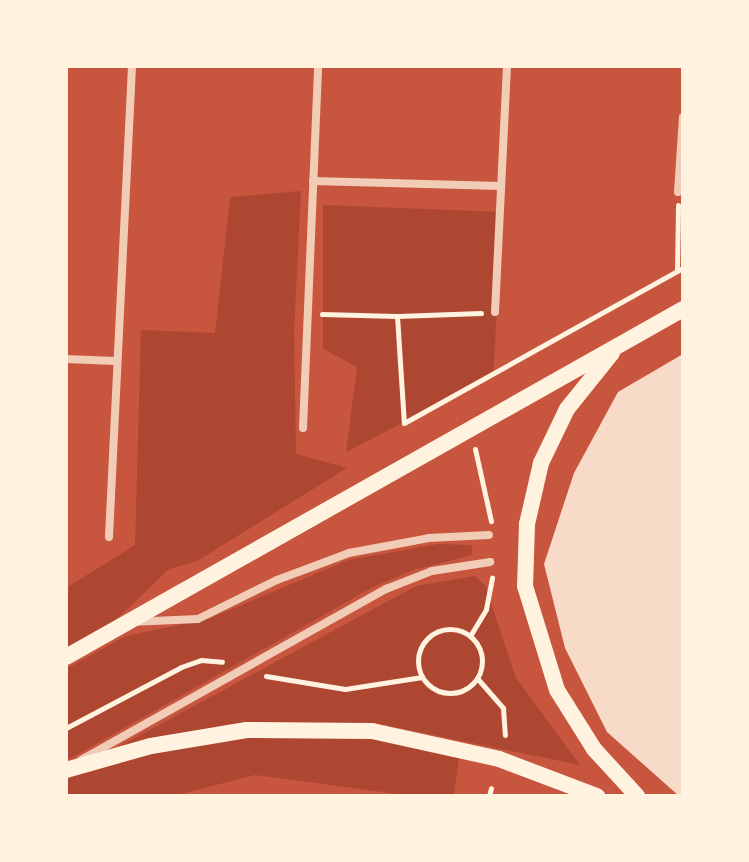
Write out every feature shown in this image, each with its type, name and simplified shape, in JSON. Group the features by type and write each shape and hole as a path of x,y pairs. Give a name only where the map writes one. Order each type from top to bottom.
{"main road":[{"path":"66,657 683,309"},
{"path":"624,340 567,409 541,463 527,524 525,586 543,657 557,690 594,749 637,796"},
{"path":"66,769 151,746 247,730 372,731 499,759 597,796"}],"street":[{"path":"109,537 115,361 132,66"},
{"path":"303,428 318,66"},
{"path":"495,312 507,66"},
{"path":"678,192 683,117"},
{"path":"313,181 500,186"},
{"path":"66,359 115,361"},
{"path":"128,622 198,619 277,580 349,553 429,538 489,535"},
{"path":"66,769 386,589 432,571 490,562"}],"path":[{"path":"397,316 404,423 680,270 678,192"},
{"path":"307,313 397,316 495,312"},
{"path":"438,631 470,636 481,656 477,678 461,691 430,686 418,667 422,646 438,631"},
{"path":"477,678 503,708 505,735"},
{"path":"489,796 491,788"}],"shaded area":[{"path":"301,191 294,332 296,454 347,468 197,561 169,569 116,620 66,649 66,588 135,545 141,330 215,333 230,197"},
{"path":"323,205 503,212 493,376 346,452 357,367 323,349"},
{"path":"438,544 472,545 472,555 413,570 373,587 66,761 66,669 126,636 211,618 348,560"},
{"path":"475,576 485,585 516,678 580,765 375,723 230,724 109,752 416,586"},
{"path":"373,736 459,756 454,796 413,796 255,775 173,796 66,796 66,777 142,754 246,737"}],"building":[{"path":"683,354 683,796 679,796 607,732 565,648 544,564 574,473 618,392"}]}
